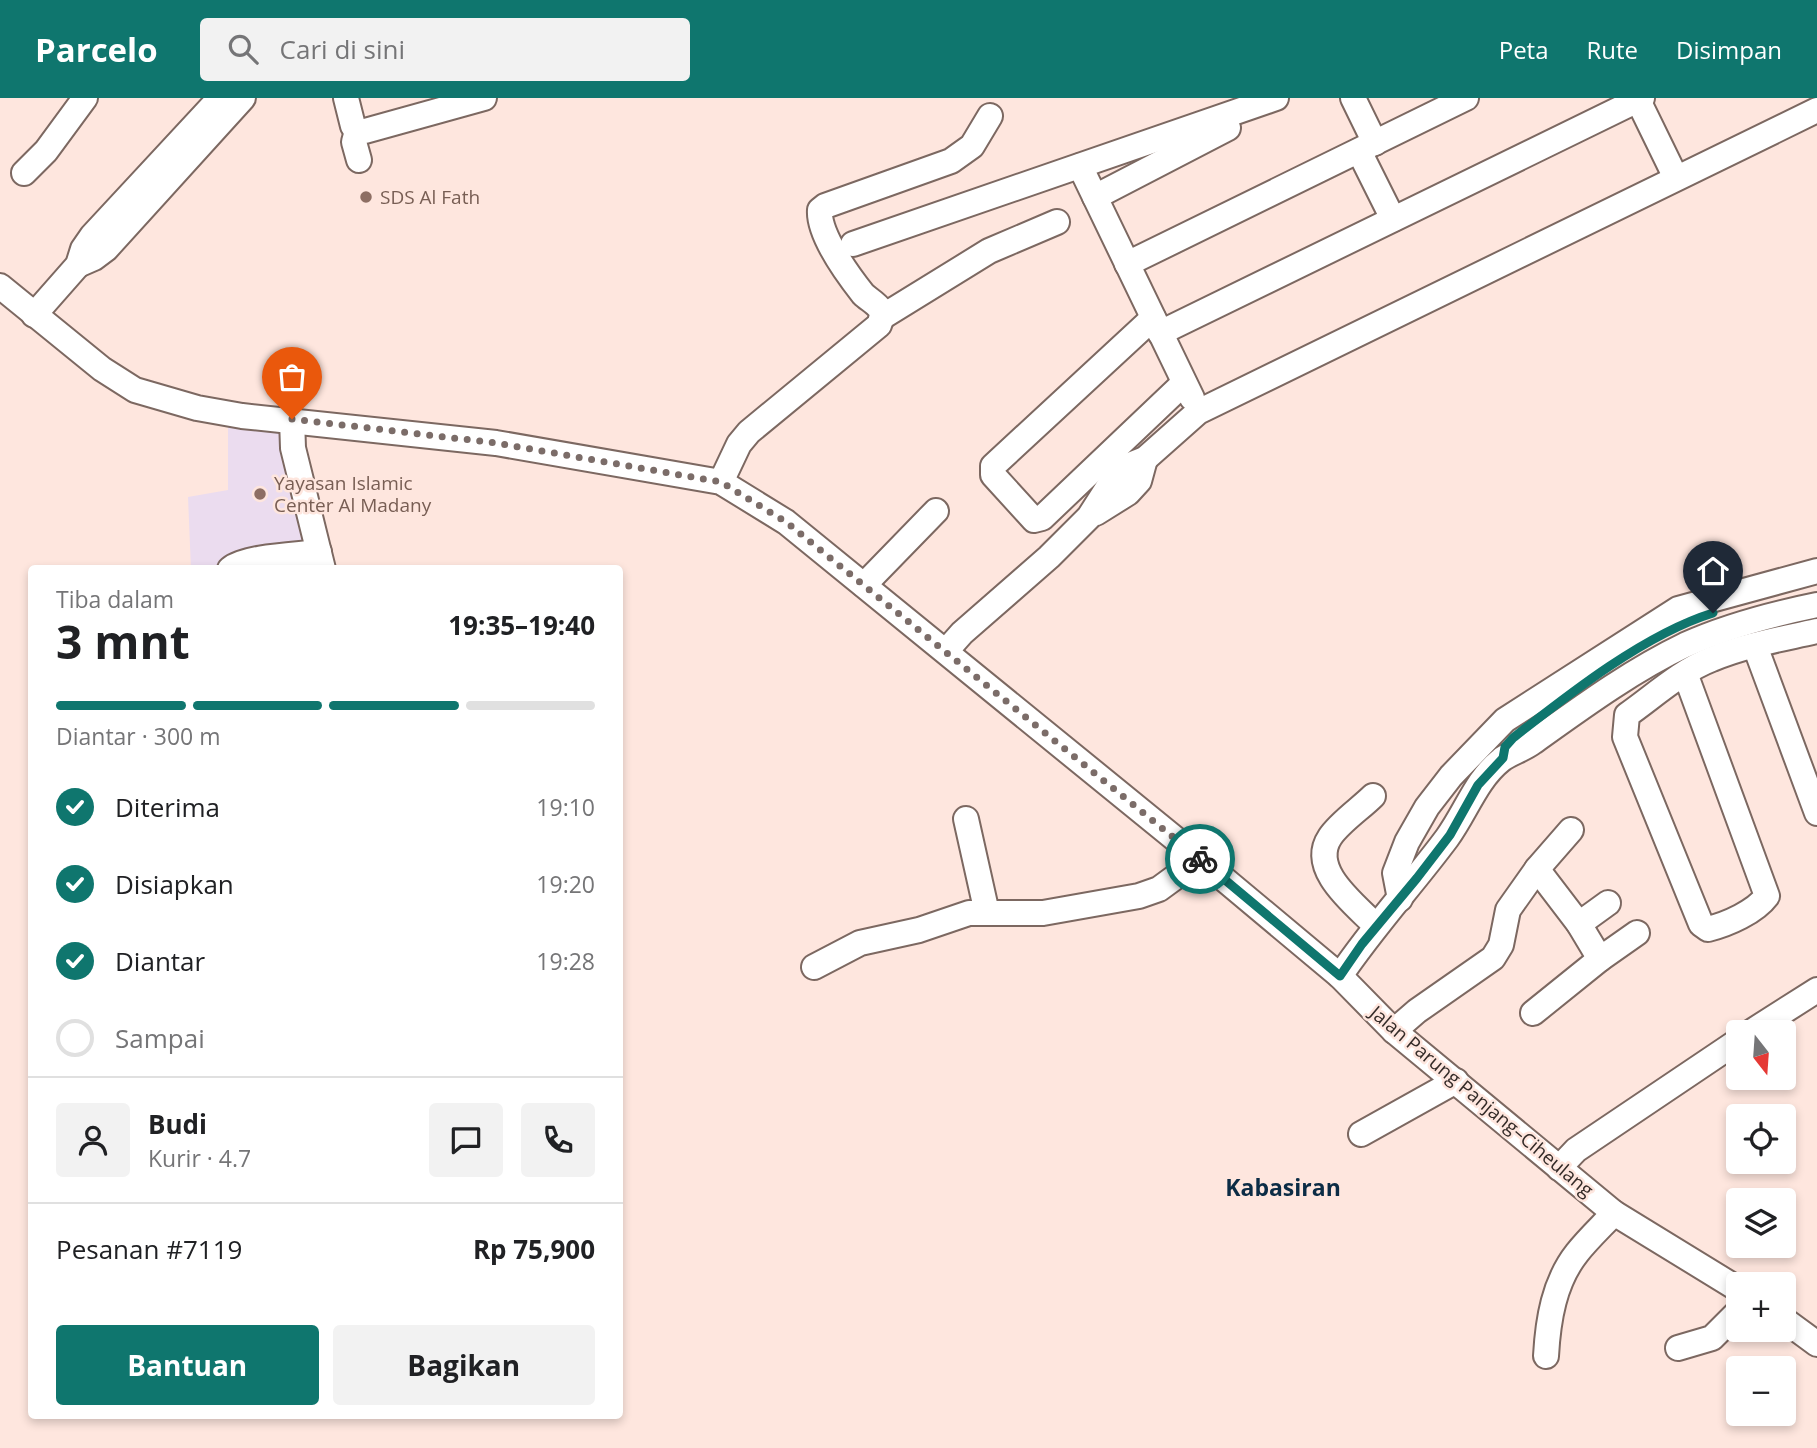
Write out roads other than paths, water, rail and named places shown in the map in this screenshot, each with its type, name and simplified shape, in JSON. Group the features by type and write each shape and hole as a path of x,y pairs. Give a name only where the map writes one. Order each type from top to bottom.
{"street":[{"path":"24,173 46,151 85,98"},
{"path":"345,98 357,131"},
{"path":"357,131 485,98"},
{"path":"853,244 1276,98"},
{"path":"1095,197 1286,98"},
{"path":"1353,98 1393,219"},
{"path":"1127,264 1466,98"},
{"path":"1185,383 1042,518 1034,520 993,475 993,466 1157,325 1393,219 1639,99 1676,178"},
{"path":"34,315 78,265 83,249 92,236 221,103"},
{"path":"946,652 962,633 1049,557 1089,517 1114,478 1125,467 1145,459 1198,412 1817,110"},
{"path":"721,482 739,444 748,432 879,325 882,317 880,309 864,295 836,254 822,227 820,210 951,162 972,146 990,116"},
{"path":"357,131 354,142 359,160"},
{"path":"1080,166 1198,412"},
{"path":"882,317 989,251 1057,222"},
{"name":"Jalan Parung Panjang–Ciheulang","path":"0,286 102,369 135,390 197,408 496,443 721,482 786,522 1200,859 1340,976 1394,1031 1614,1213 1726,1282"},
{"path":"236,565 247,562 321,561 293,448 292,419"},
{"path":"864,584 936,511"},
{"path":"1400,899 1395,873 1407,842 1427,807 1451,776 1504,720 1678,609 1817,571"},
{"path":"1503,758 1505,747 1531,724 1582,686 1669,630 1696,618 1730,608 1817,589"},
{"path":"1340,976 1376,926 1450,835 1478,785 1503,758 1525,748 1598,695 1685,645 1777,613 1817,605"},
{"path":"1685,673 1767,896 1761,904 1709,929 1701,924 1625,737 1627,715 1685,673 1713,659 1817,631"},
{"path":"1755,646 1817,813"},
{"path":"1373,796 1329,838 1324,858 1328,877 1376,926"},
{"path":"966,819 987,913"},
{"path":"1394,1031 1417,1010 1493,958 1501,945 1508,910 1571,830"},
{"path":"814,967 860,943 919,930 969,913 1043,913 1139,896 1159,889 1200,859"},
{"path":"1538,869 1579,924 1600,959"},
{"path":"1579,924 1608,904"},
{"path":"1533,1013 1637,933"},
{"path":"1770,1020 1817,990"},
{"path":"1559,1168 1576,1150 1726,1049"},
{"path":"1361,1134 1456,1081"},
{"path":"1546,1356 1550,1313 1564,1274 1576,1254 1614,1213"},
{"path":"1678,1348 1712,1338 1726,1324"},
{"path":"1796,1329 1817,1344"}],"place":[{"name":"SDS Al Fath","path":"366,197"},
{"name":"Yayasan Islamic Center Al Madany","path":"260,494"}],"district":[{"name":"Kabasiran","path":"1283,1188"}]}
